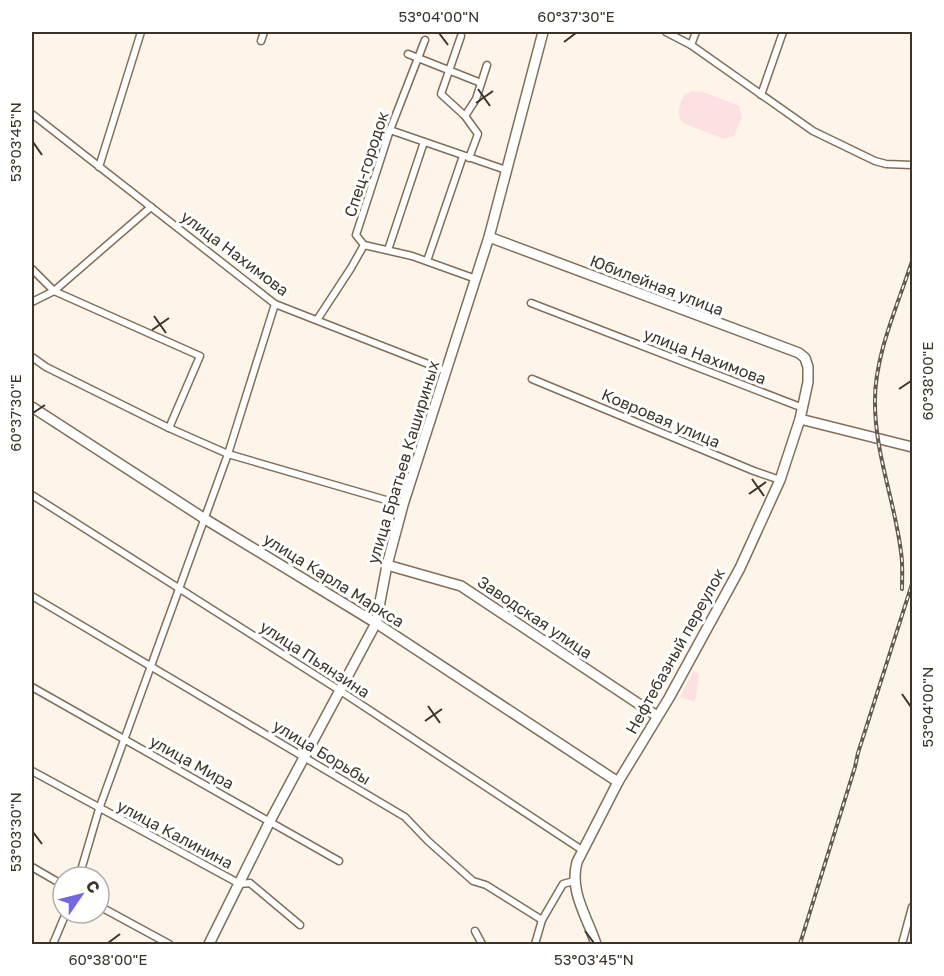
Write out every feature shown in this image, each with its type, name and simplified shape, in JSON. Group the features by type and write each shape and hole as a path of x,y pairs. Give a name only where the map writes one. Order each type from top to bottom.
{"main road":[{"name":"улица Братьев Кашириных","path":"209,945 270,821 376,622 387,565 403,505 489,237 543,32"},
{"name":"Юбилейная улица","path":"489,237 799,353 805,358 808,367"},
{"name":"Нефтебазный переулок","path":"596,945 576,895 574,882 577,862 618,782 740,568 780,480 803,408 808,382 808,367"},
{"name":"улица Карла Маркса","path":"32,407 205,519 376,622 618,782"},
{"path":"800,419 912,447"},
{"name":"Заводская улица","path":"387,565 461,586 657,716"}],"street":[{"path":"99,167 141,32"},
{"path":"261,41 264,32"},
{"path":"666,32 691,45 813,131 875,161 886,164 912,165"},
{"path":"691,45 696,32"},
{"path":"761,95 783,32"},
{"path":"427,261 466,157 478,134 465,116 441,94 461,36"},
{"name":"Спец-городок","path":"364,245 356,235 390,130 425,40"},
{"path":"408,54 481,83"},
{"path":"465,116 476,99 487,65"},
{"name":"улица Нахимова","path":"32,114 275,304 446,371"},
{"path":"390,130 506,170"},
{"path":"388,250 424,142"},
{"path":"32,302 54,291 151,207"},
{"path":"317,320 364,245 427,261 476,279"},
{"path":"32,269 54,291 200,356 169,428"},
{"name":"улица Нахимова","path":"531,303 803,408"},
{"path":"83,865 99,809 228,454 275,304"},
{"path":"32,357 46,368 228,454 403,505"},
{"name":"Ковровая улица","path":"532,379 780,480"},
{"name":"улица Пьянзина","path":"32,495 339,690 582,850"},
{"name":"улица Борьбы","path":"32,596 405,817 473,881 486,885 542,920"},
{"name":"улица Мира","path":"32,687 339,861"},
{"name":"улица Калинина","path":"32,771 240,884 250,883 300,925"},
{"path":"32,867 51,878"},
{"path":"536,945 542,920 563,884 574,882"},
{"path":"902,945 912,907"},
{"path":"111,913 169,945"},
{"path":"53,945 61,925"},
{"path":"475,931 482,945"}],"shaded area":[{"path":"692,91 703,92 739,106 742,118 734,136 724,139 682,121 678,111 680,103 684,95"},
{"path":"694,671 699,674 695,702 680,697"}],"railway":[{"path":"902,589 901,552 878,441 875,403 878,367 912,261"},
{"path":"800,944 912,584"}]}
